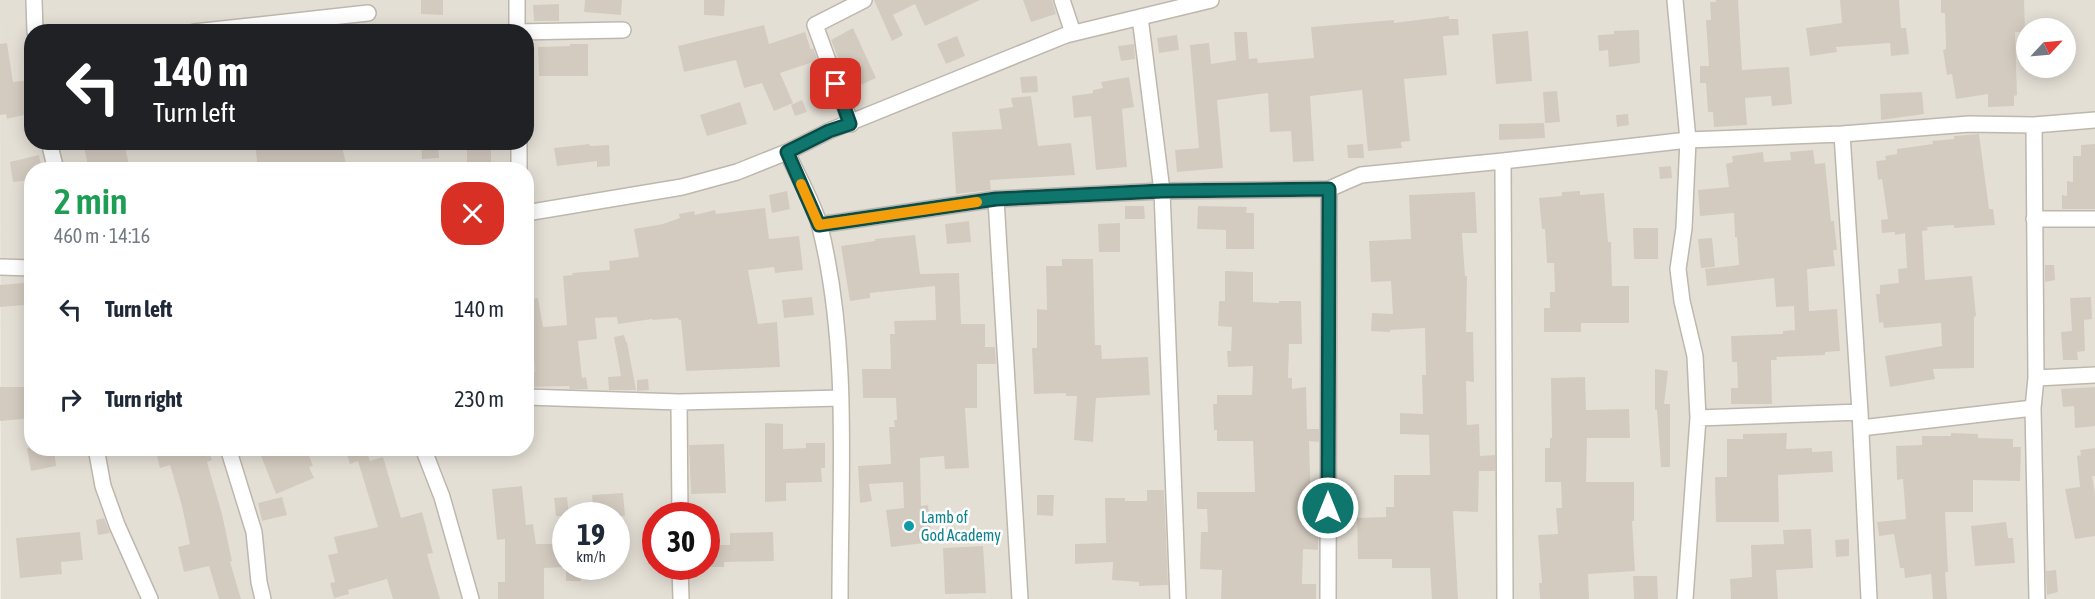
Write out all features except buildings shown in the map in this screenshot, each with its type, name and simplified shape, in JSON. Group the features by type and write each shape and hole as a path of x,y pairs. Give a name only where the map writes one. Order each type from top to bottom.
{"street":[{"path":"34,0 35,24"},
{"path":"517,0 518,24"},
{"path":"850,124 815,26 864,0"},
{"path":"1062,0 1073,33"},
{"path":"534,212 682,187 737,172 787,152 829,131 1073,33 1211,0"},
{"path":"1675,0 1688,140 1684,228 1678,269 1682,301 1695,356 1698,418 1685,599"},
{"path":"267,24 368,13"},
{"path":"1140,17 1162,191 1178,599"},
{"path":"534,32 623,30"},
{"path":"819,225 996,199 1162,191 1329,189 1361,175 1688,140 1842,134 1969,124 2034,125 2095,120"},
{"path":"2034,125 2036,378 2033,408 2037,599"},
{"path":"1842,134 1861,428 1869,599"},
{"path":"787,152 819,225 834,298 841,398 840,599"},
{"path":"1503,161 1505,599"},
{"path":"1328,599 1329,189"},
{"path":"996,199 1020,599"},
{"path":"2034,219 2095,219"},
{"path":"0,267 24,268"},
{"path":"2036,378 2095,375"},
{"path":"534,397 679,402 841,398"},
{"path":"679,402 680,502"},
{"path":"1861,428 2033,408"},
{"path":"1698,418 1860,412"},
{"path":"97,456 103,486 117,525 150,599"},
{"path":"230,456 254,532 259,582 264,599"},
{"path":"426,456 442,497 471,599"},
{"path":"680,580 681,599"}],"shaded area":[{"path":"0,0 2095,0 2095,599 1,599"}],"slow traffic":[{"path":"801,184 819,225 977,202"}],"place":[{"name":"Lamb of God Academy","path":"909,526"}],"route":[{"path":"836,84 850,124 829,131 787,152 819,225 996,199 1162,191 1329,189 1328,508"}]}
